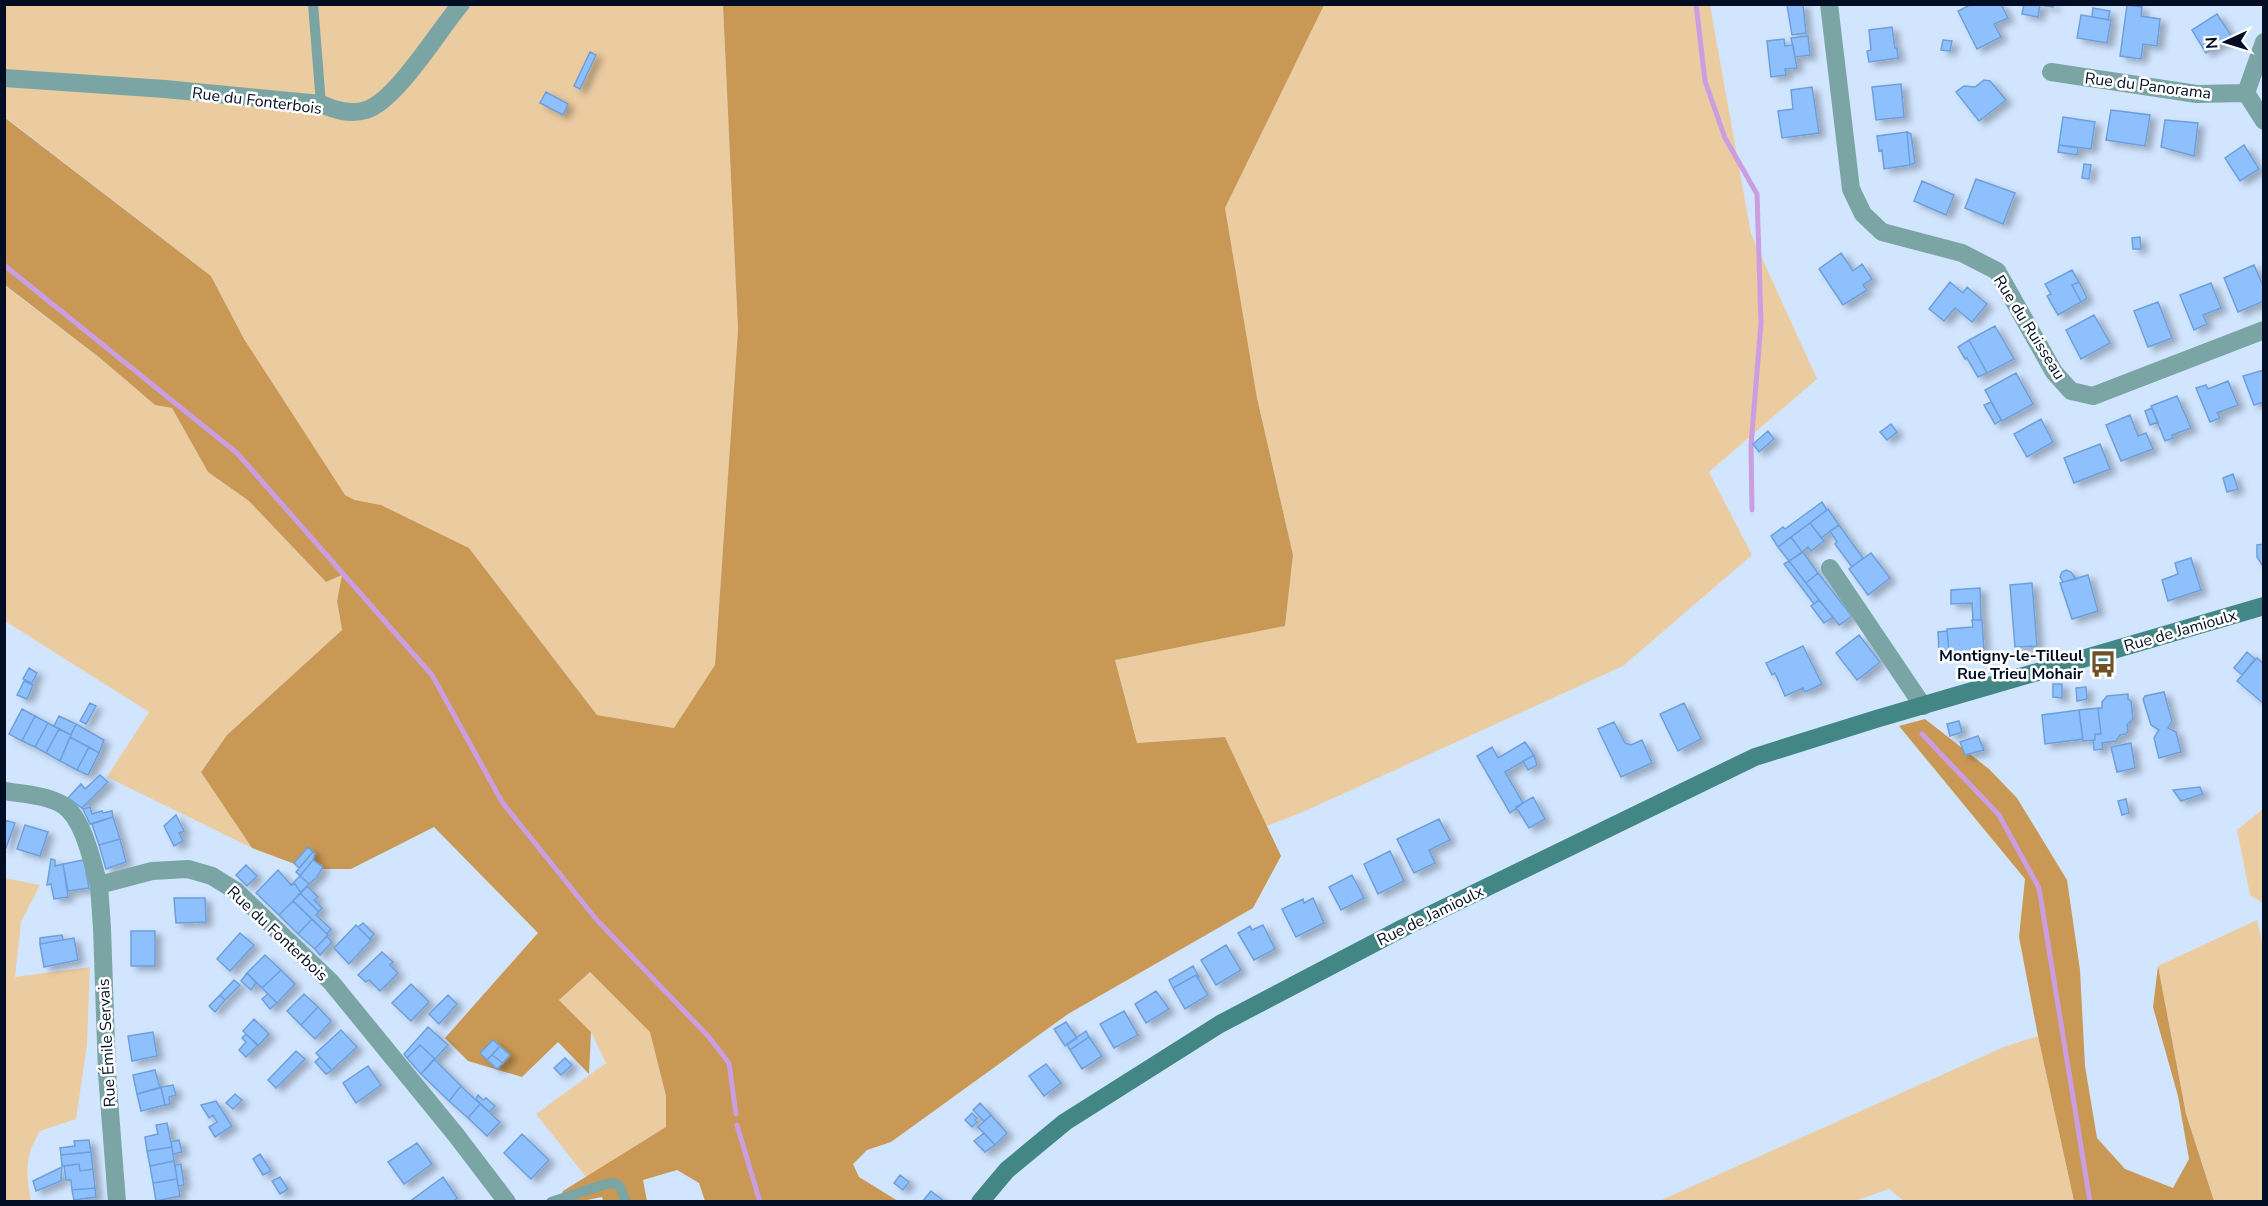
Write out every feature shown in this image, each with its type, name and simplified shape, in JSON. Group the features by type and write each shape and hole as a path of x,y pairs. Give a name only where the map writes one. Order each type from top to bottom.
{"street":[{"name":"Rue du Fonterbois","path":"4,78 165,89 321,104 334,110 356,112 381,103 400,84 461,4"},
{"name":"Rue du Ruisseau","path":"1829,4 1851,189 1863,214 1882,232 1962,253 1997,271 2054,372 2071,391 2093,396 2264,330"},
{"path":"2264,42 2246,93 2264,121"},
{"name":"Rue du Panorama","path":"2051,72 2197,94 2246,93"},
{"path":"1830,568 1923,706"},
{"name":"Rue de Jamioulx","path":"980,1202 1007,1170 1065,1122 1230,1018 1403,928 1755,758 2264,606"},
{"path":"4,790 40,797 64,806 78,824 99,885"},
{"name":"Rue du Fonterbois","path":"99,885 153,871 188,869 212,876 236,891 331,982 443,1118 507,1202"},
{"name":"Rue Émile Servais","path":"99,885 107,1073 117,1202"}],"lane":[{"path":"313,4 321,104"},
{"path":"552,1202 615,1183 620,1187 626,1202"}],"shaded area":[{"path":"4,5 723,5 738,330 715,665 675,728 597,715 469,548 381,505 355,500 343,494 244,339 211,276 5,117"},
{"path":"723,5 1324,5 1225,208 1257,398 1293,555 1285,626 1115,660 1137,743 1225,737 1281,856 1253,908 1068,1014 891,1142 867,1150 853,1164 859,1177 898,1201 705,1201 699,1183 677,1170 643,1180 647,1201 603,1201 602,1197 582,1201 560,1201 563,1191 666,1127 666,1096 650,1032 590,972 559,1000 591,1032 589,1074 558,1042 522,1077 468,1061 445,1038 538,933 434,827 351,869 308,869 252,848 201,772 227,735 342,630 337,601 342,575 326,582 249,501 208,472 172,408 155,405 100,358 5,285 4,117 211,276 244,339 345,495 355,500 381,505 469,548 597,715 674,728 715,665 738,330"},
{"path":"1324,5 1710,5 1751,234 1817,379 1709,472 1752,555 1623,666 1303,812 1267,826 1225,737 1137,743 1115,660 1285,626 1293,555 1257,398 1225,208"},
{"path":"4,285 100,358 155,405 172,408 208,472 249,501 326,582 342,575 337,601 342,630 227,735 201,771 252,848 107,777 149,712 5,621"},
{"path":"1925,719 1989,769 2017,798 2067,880 2080,970 2085,1066 2097,1138 2125,1169 2173,1188 2189,1159 2178,1096 2153,1007 2158,966 2186,1114 2214,1201 2074,1201 2019,937 2025,879 1899,726"},
{"path":"2263,809 2263,903 2250,895 2237,830"},
{"path":"5,878 40,885 21,922 15,977 90,967 87,1045 76,1119 40,1131 29,1157 28,1182 31,1201 5,1201"},
{"path":"2257,920 2264,950 2263,1201 2214,1201 2186,1114 2158,966"},
{"path":"590,972 650,1031 666,1096 667,1127 586,1177 536,1114 606,1063 591,1032 559,1000"},
{"path":"2038,1036 2074,1201 1904,1201 1889,1189 1852,1202 1657,1202 2004,1047"}],"building":[{"path":"1803,4 1806,33 1792,35 1787,5"},
{"path":"1972,4 2001,4 2008,18 1994,24 2001,37 1977,49 1958,11"},
{"path":"2024,4 2054,4 2053,7 2040,5 2038,17 2022,14"},
{"path":"2127,5 2142,7 2141,16 2160,19 2157,46 2143,44 2141,59 2120,56"},
{"path":"2093,8 2110,11 2108,20 2092,17"},
{"path":"2217,14 2232,37 2206,53 2192,30"},
{"path":"2081,15 2111,20 2107,43 2077,38"},
{"path":"1892,27 1898,58 1869,62 1867,51 1871,50 1869,30"},
{"path":"1808,36 1810,55 1795,57 1791,38"},
{"path":"1784,39 1785,46 1793,45 1797,68 1785,69 1786,75 1771,77 1767,41"},
{"path":"1943,40 1952,41 1950,51 1941,50"},
{"path":"590,52 596,55 580,89 574,86"},
{"path":"1984,80 1990,81 2006,100 1979,121 1956,92 1964,86 1975,87"},
{"path":"1901,84 1904,117 1876,120 1872,87"},
{"path":"1812,87 1819,133 1782,138 1778,111 1793,109 1791,90"},
{"path":"546,92 568,104 563,115 540,103"},
{"path":"2111,110 2150,115 2145,146 2106,140"},
{"path":"2063,117 2095,122 2091,149 2059,145"},
{"path":"2165,120 2198,123 2194,156 2161,147"},
{"path":"1907,132 1910,165 1884,169 1882,150 1879,151 1877,136"},
{"path":"1907,132 1911,134 1915,163 1910,165"},
{"path":"2059,145 2078,148 2077,155 2058,152"},
{"path":"2244,145 2259,169 2240,181 2225,158"},
{"path":"2084,164 2091,165 2089,179 2082,178"},
{"path":"1976,179 2015,193 2003,224 1965,208"},
{"path":"1922,181 1954,195 1946,215 1914,201"},
{"path":"2140,237 2141,249 2133,249 2132,238"},
{"path":"1841,253 1853,271 1862,264 1872,279 1863,285 1867,290 1843,305 1819,269"},
{"path":"2254,265 2264,288 2264,301 2238,312 2224,278"},
{"path":"2072,270 2079,282 2072,285 2081,302 2058,315 2047,296 2051,294 2045,284"},
{"path":"1950,282 1963,293 1967,287 1987,304 1972,322 1955,308 1944,321 1929,309"},
{"path":"2079,282 2087,298 2081,302 2072,285"},
{"path":"2211,283 2221,308 2203,315 2207,324 2194,330 2180,295"},
{"path":"2158,302 2172,338 2148,347 2134,311"},
{"path":"2094,315 2110,343 2081,359 2066,330"},
{"path":"1995,326 2014,359 1987,373 1969,340"},
{"path":"1969,340 1987,373 1978,377 1958,347"},
{"path":"2264,370 2264,402 2254,405 2243,376"},
{"path":"2016,373 2033,404 2002,421 1985,390"},
{"path":"2228,381 2238,405 2217,413 2220,418 2210,422 2196,388 2206,385 2208,389"},
{"path":"2177,396 2191,428 2172,435 2173,438 2165,441 2151,406"},
{"path":"1991,402 2001,420 1995,424 1984,405"},
{"path":"2152,408 2158,422 2150,425 2145,411"},
{"path":"2130,415 2138,436 2146,433 2153,449 2121,461 2106,425"},
{"path":"2041,419 2053,442 2027,457 2014,434"},
{"path":"1891,424 1897,432 1887,440 1880,432"},
{"path":"1768,431 1774,439 1759,452 1753,444"},
{"path":"2100,444 2110,469 2074,483 2064,458"},
{"path":"2233,474 2238,489 2227,492 2223,478"},
{"path":"1822,502 1827,510 1778,547 1771,536 1783,527 1785,529"},
{"path":"1828,509 1839,525 1821,538 1810,523"},
{"path":"1810,523 1824,541 1811,551 1808,547 1802,552 1791,537"},
{"path":"1839,525 1863,558 1852,567 1835,544 1837,542 1830,531"},
{"path":"1791,537 1802,552 1789,561 1778,547"},
{"path":"2264,544 2264,568 2257,557 2257,545"},
{"path":"1803,552 1818,573 1806,583 1789,561"},
{"path":"1871,553 1890,578 1868,595 1849,569"},
{"path":"2191,558 2201,590 2168,601 2162,580 2178,574 2175,563"},
{"path":"1789,561 1819,600 1814,604 1784,564"},
{"path":"2066,570 2071,572 2076,579 2063,582 2060,577"},
{"path":"1818,573 1852,616 1839,625 1806,583"},
{"path":"2088,575 2098,611 2072,619 2060,583"},
{"path":"2032,583 2037,646 2015,647 2010,585"},
{"path":"1980,588 1981,620 1973,620 1972,603 1951,604 1951,590"},
{"path":"1819,600 1833,617 1824,623 1811,606"},
{"path":"1972,620 1982,620 1984,651 1949,653 1947,629 1973,627"},
{"path":"1947,631 1949,652 1941,653 1938,632"},
{"path":"1859,635 1880,662 1857,680 1836,653"},
{"path":"1803,646 1822,684 1805,692 1803,688 1785,696 1775,673 1772,675 1766,663"},
{"path":"2247,652 2255,659 2242,675 2234,668"},
{"path":"2257,658 2264,664 2264,704 2237,681"},
{"path":"29,668 37,673 32,683 23,679"},
{"path":"24,681 33,685 27,699 17,695"},
{"path":"2053,684 2062,684 2062,698 2053,697"},
{"path":"2086,687 2087,699 2077,701 2076,688"},
{"path":"2164,692 2172,721 2168,728 2176,732 2181,752 2159,758 2154,738 2159,730 2151,725 2143,699 2145,696"},
{"path":"2128,694 2133,719 2127,725 2128,731 2120,735 2116,741 2102,743 2103,749 2094,750 2095,734 2101,734 2098,708 2102,708 2102,702 2107,696"},
{"path":"90,703 96,706 86,724 80,721"},
{"path":"1684,703 1701,739 1678,751 1660,714"},
{"path":"2098,708 2101,734 2095,734 2095,740 2083,741 2079,710"},
{"path":"22,709 35,716 22,741 9,734"},
{"path":"2079,710 2083,739 2045,744 2042,715"},
{"path":"35,716 48,723 35,747 22,741"},
{"path":"59,716 76,724 71,735 54,726"},
{"path":"1959,721 1962,732 1950,736 1947,724"},
{"path":"1614,722 1625,743 1631,745 1642,740 1652,763 1621,777 1598,729"},
{"path":"48,723 59,729 46,753 35,747"},
{"path":"76,724 104,740 99,753 70,737"},
{"path":"59,729 71,735 60,761 46,753"},
{"path":"1978,736 1984,750 1965,755 1960,742"},
{"path":"70,737 89,747 77,770 60,761"},
{"path":"1525,742 1534,755 1505,772 1523,803 1510,813 1477,756 1492,747 1498,758"},
{"path":"2131,743 2135,768 2117,772 2111,747"},
{"path":"89,747 99,753 88,775 77,770"},
{"path":"1534,755 1537,765 1528,770 1523,761"},
{"path":"100,775 108,782 82,808 68,798 81,784 85,789"},
{"path":"2200,787 2203,794 2181,801 2173,790"},
{"path":"1533,797 1545,819 1529,828 1516,807"},
{"path":"2126,799 2129,813 2122,815 2118,801"},
{"path":"90,807 92,814 112,811 113,817 90,824 83,809"},
{"path":"176,815 184,831 179,833 183,841 174,846 164,826"},
{"path":"113,817 120,839 99,845 92,824"},
{"path":"1439,819 1450,840 1429,850 1435,863 1414,873 1397,839"},
{"path":"4,820 15,823 6,848 4,847"},
{"path":"25,825 48,832 40,856 17,849"},
{"path":"120,839 126,862 106,869 99,845"},
{"path":"308,847 313,852 299,868 294,863"},
{"path":"1390,851 1404,881 1378,894 1364,864"},
{"path":"313,852 315,853 313,860 300,876 296,872"},
{"path":"51,859 55,860 55,866 63,864 68,897 54,899 51,884 47,885"},
{"path":"84,860 89,888 68,891 63,864"},
{"path":"313,860 323,867 309,884 300,876"},
{"path":"246,865 257,876 247,886 236,875"},
{"path":"278,870 291,885 295,884 301,893 279,915 256,893"},
{"path":"1352,875 1364,898 1341,910 1329,887"},
{"path":"300,876 309,884 301,893 295,884 291,885"},
{"path":"307,886 318,897 314,900 322,908 319,912 300,893"},
{"path":"300,893 319,912 316,915 331,929 327,934 293,901"},
{"path":"174,898 205,898 206,922 176,923"},
{"path":"1313,898 1324,923 1296,937 1282,909 1303,899 1304,903"},
{"path":"293,901 312,919 298,934 279,915"},
{"path":"312,919 328,935 315,949 298,934"},
{"path":"363,923 374,934 370,939 358,927"},
{"path":"356,925 371,940 349,964 334,948"},
{"path":"1263,925 1275,949 1254,960 1238,933 1250,926 1252,930"},
{"path":"131,931 155,931 155,966 131,966"},
{"path":"240,933 254,945 230,971 217,959"},
{"path":"62,935 63,940 40,944 40,938"},
{"path":"327,936 332,942 320,955 315,949"},
{"path":"74,938 78,960 44,967 40,944"},
{"path":"1226,945 1241,970 1216,985 1201,960"},
{"path":"382,952 393,962 390,965 398,973 380,991 369,980 366,982 358,975"},
{"path":"265,955 281,970 262,988 247,973"},
{"path":"1193,966 1199,977 1196,975 1173,988 1169,980"},
{"path":"281,970 295,984 277,1003 262,988"},
{"path":"247,973 256,983 251,990 241,981"},
{"path":"1196,975 1208,995 1185,1009 1173,988"},
{"path":"234,980 240,985 225,1000 220,995"},
{"path":"411,984 429,1002 411,1021 392,1003"},
{"path":"1156,991 1169,1009 1146,1023 1135,1004"},
{"path":"268,994 277,1003 270,1009 262,999"},
{"path":"304,994 318,1007 301,1025 287,1011"},
{"path":"220,995 225,1000 215,1012 209,1006"},
{"path":"448,995 457,1004 439,1024 429,1014"},
{"path":"318,1007 331,1021 315,1039 301,1025"},
{"path":"1124,1011 1138,1035 1114,1048 1100,1024"},
{"path":"254,1019 269,1034 258,1046 243,1031"},
{"path":"1066,1022 1077,1038 1065,1046 1054,1029"},
{"path":"428,1027 448,1045 435,1059 420,1045 407,1058 404,1054"},
{"path":"341,1030 357,1047 332,1070 316,1053"},
{"path":"1086,1031 1089,1037 1070,1050 1067,1044"},
{"path":"153,1032 157,1056 132,1061 128,1036"},
{"path":"246,1034 258,1045 246,1057 239,1050 246,1042 242,1038"},
{"path":"1089,1037 1102,1056 1082,1069 1070,1050"},
{"path":"493,1040 500,1046 487,1060 480,1053"},
{"path":"420,1045 435,1059 421,1074 407,1058"},
{"path":"500,1046 510,1055 503,1063 492,1055"},
{"path":"296,1051 305,1059 276,1088 268,1080"},
{"path":"492,1055 503,1063 497,1069 487,1060"},
{"path":"320,1057 332,1070 326,1074 315,1062"},
{"path":"565,1058 572,1065 561,1075 554,1068"},
{"path":"434,1059 461,1086 449,1101 421,1074"},
{"path":"1046,1064 1061,1083 1044,1096 1029,1076"},
{"path":"368,1066 381,1085 356,1103 343,1083"},
{"path":"155,1070 160,1088 137,1094 133,1075"},
{"path":"173,1085 176,1095 169,1097 170,1104 165,1105 161,1087"},
{"path":"461,1086 480,1104 468,1118 449,1101"},
{"path":"161,1087 165,1105 141,1111 137,1094"},
{"path":"235,1094 242,1100 233,1109 226,1103"},
{"path":"478,1095 483,1100 486,1098 495,1106 489,1112 476,1099"},
{"path":"216,1101 232,1126 215,1137 209,1127 217,1122 213,1115 209,1118 201,1105"},
{"path":"980,1103 991,1115 984,1121 973,1110"},
{"path":"480,1104 500,1122 487,1136 468,1118"},
{"path":"972,1113 977,1118 975,1120 977,1122 972,1127 965,1120"},
{"path":"991,1115 1007,1133 995,1145 978,1127"},
{"path":"167,1123 172,1147 147,1151 145,1137 158,1134 156,1125"},
{"path":"984,1133 995,1145 985,1152 974,1141"},
{"path":"522,1134 549,1160 531,1179 504,1153"},
{"path":"89,1140 91,1152 61,1155 60,1148 75,1146 74,1141"},
{"path":"179,1140 182,1152 173,1154 171,1142"},
{"path":"417,1143 432,1164 404,1184 388,1162"},
{"path":"172,1147 174,1161 150,1166 147,1151"},
{"path":"91,1152 93,1169 80,1171 79,1164 62,1166 61,1155"},
{"path":"260,1154 271,1171 263,1175 253,1159"},
{"path":"174,1161 177,1179 153,1183 150,1166"},
{"path":"79,1164 80,1171 93,1169 95,1188 72,1190 71,1180 66,1180 64,1166"},
{"path":"181,1164 184,1185 178,1186 175,1165"},
{"path":"62,1167 61,1181 36,1191 33,1181"},
{"path":"900,1175 909,1182 903,1190 894,1183"},
{"path":"280,1177 288,1189 280,1194 272,1181"},
{"path":"443,1177 457,1198 453,1202 409,1202"},
{"path":"177,1179 180,1196 156,1201 153,1183"},
{"path":"95,1188 96,1197 74,1200 72,1190"},
{"path":"931,1191 945,1202 922,1202"}],"waterway":[{"path":"1696,4 1705,81 1725,138 1757,194 1761,323 1751,445 1752,510"},
{"path":"4,265 237,453 432,675 502,802 596,919 708,1036 729,1063 736,1114"},
{"path":"1922,734 1999,815 2039,888 2090,1202"},
{"path":"737,1125 760,1202"}],"place":[{"name":"Montigny-le-Tilleul Rue Trieu Mohair","path":"2103,664"}]}
